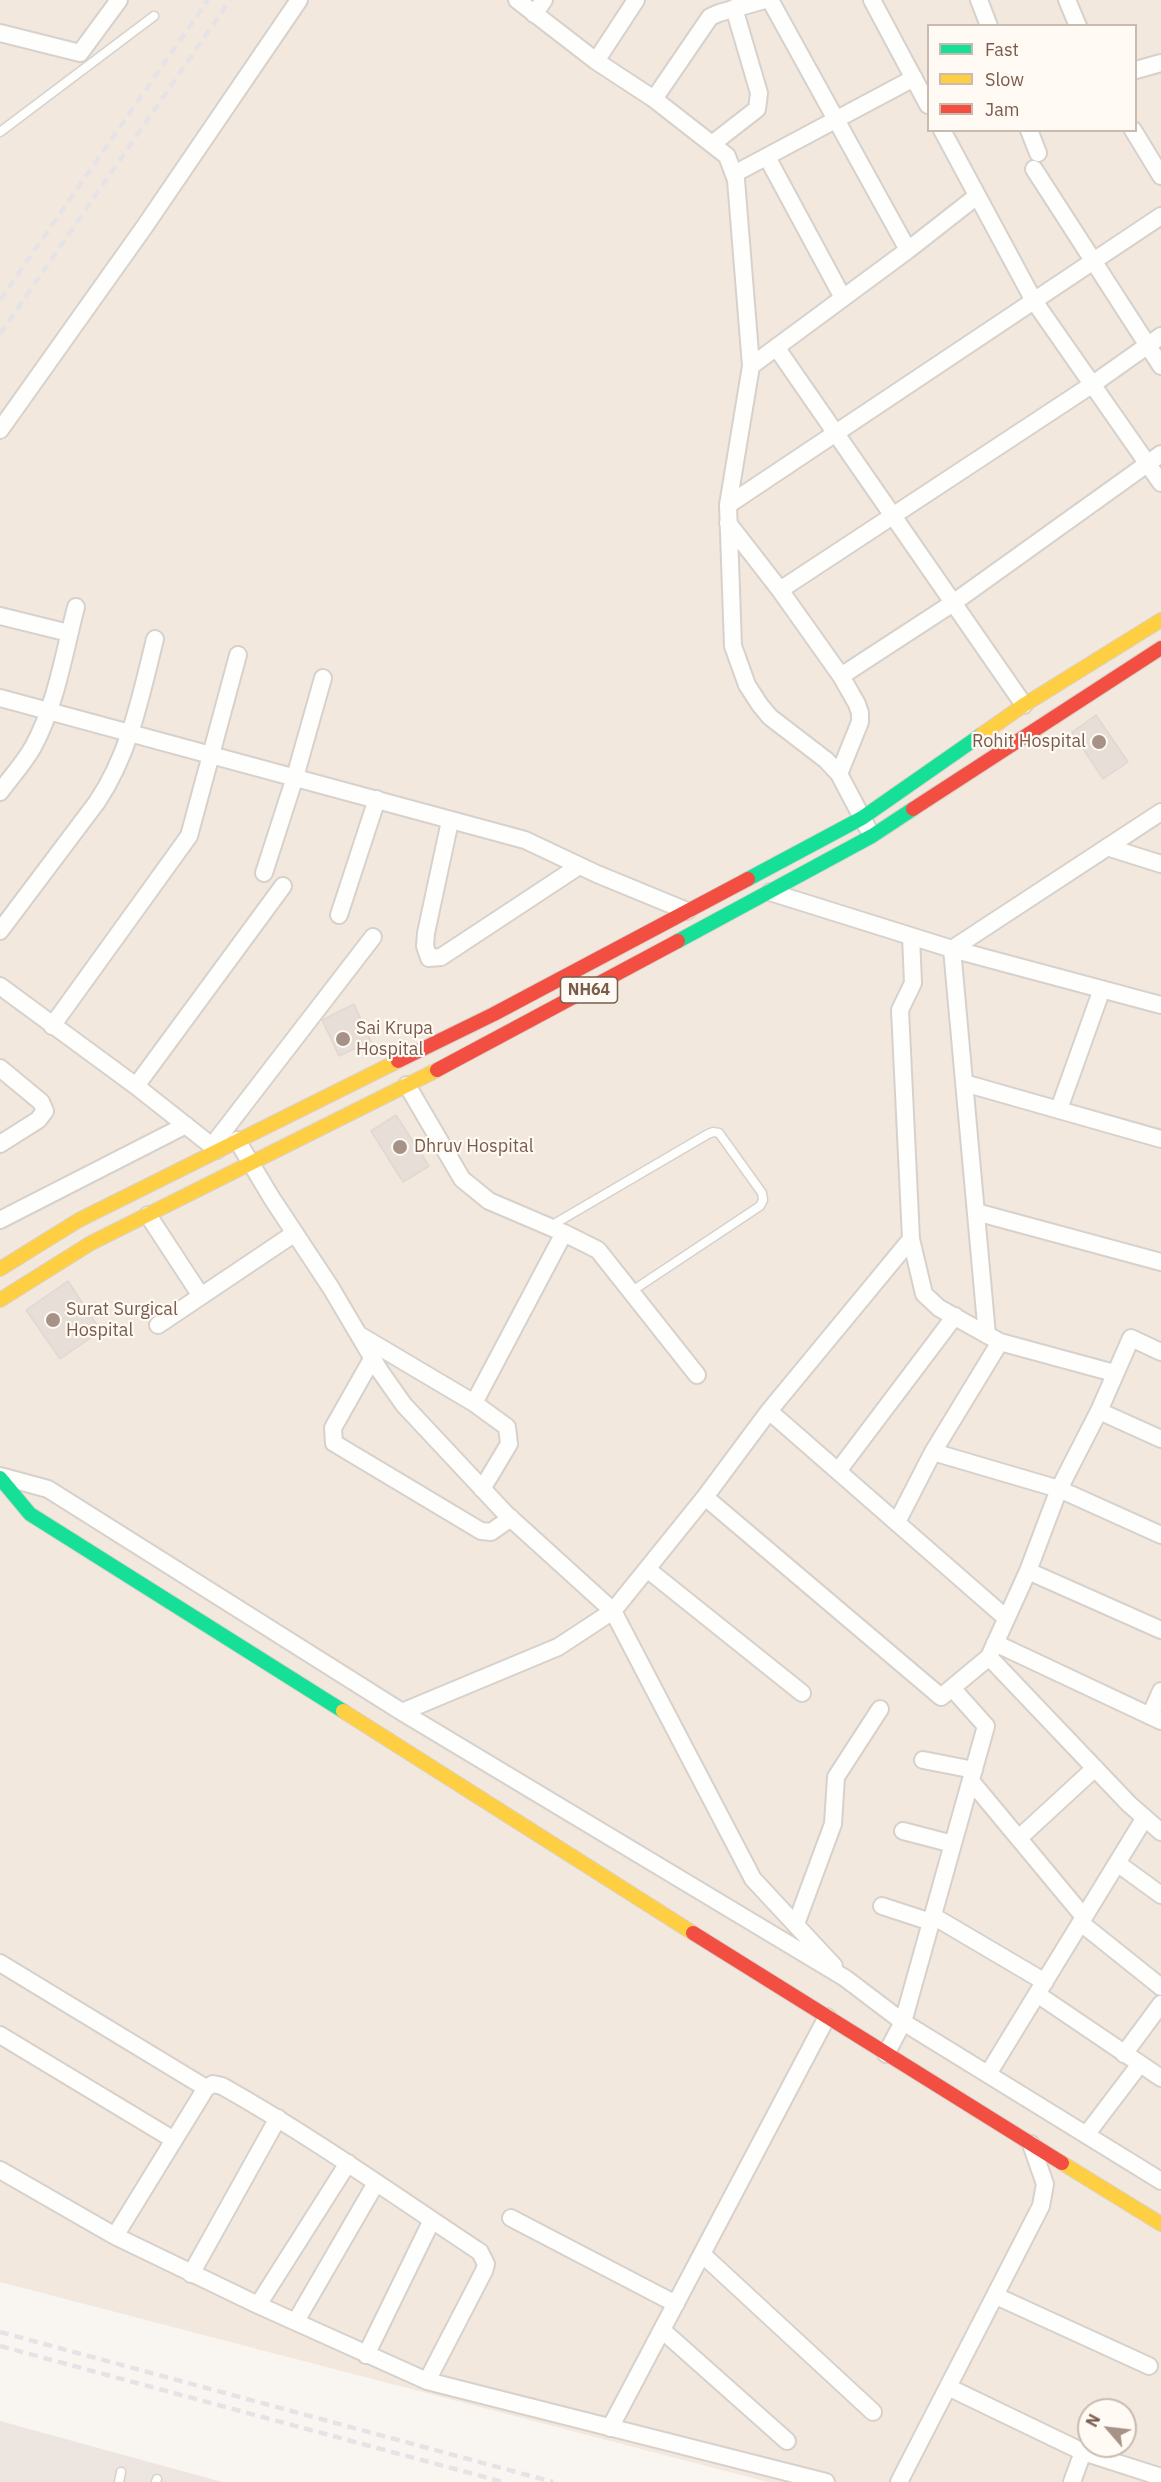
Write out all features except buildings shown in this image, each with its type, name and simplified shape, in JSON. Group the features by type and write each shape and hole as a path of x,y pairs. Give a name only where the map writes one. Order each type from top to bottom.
{"main road":[{"name":"NH64","path":"0,1269 79,1220 214,1148 237,1140 494,1014 862,818 1024,705 1161,620"},
{"name":"NH64","path":"0,1300 91,1243 251,1165 508,1034 872,836 1161,648"},
{"path":"0,1477 30,1514 827,2017 1161,2224"}],"street":[{"path":"0,33 80,53 118,0"},
{"path":"0,430 145,226 299,0"},
{"path":"517,0 596,61 654,99 727,156 734,174 751,366 728,505 733,646 747,686 770,717 826,760 838,774 872,836"},
{"path":"534,14 544,0"},
{"path":"596,61 636,0"},
{"path":"654,99 706,21 714,15 765,0"},
{"path":"770,0 908,250"},
{"path":"872,0 927,103"},
{"path":"979,0 987,24"},
{"path":"1067,0 1077,24"},
{"path":"711,144 752,114 759,102 759,93 734,8"},
{"path":"1137,70 1161,63"},
{"path":"734,174 914,78"},
{"path":"943,132 1034,301 1094,384 1154,459 1161,483"},
{"path":"1029,132 1036,161 1093,262 1154,341 1161,366"},
{"path":"1134,132 1161,176"},
{"path":"766,157 843,298"},
{"path":"751,366 908,250 976,196"},
{"path":"728,505 1161,216"},
{"path":"780,590 1094,384 1154,341"},
{"path":"776,347 1024,705"},
{"path":"841,676 953,603 1154,459"},
{"path":"728,524 780,590 841,676 860,713 860,722 838,774"},
{"path":"0,792 33,747 48,711 76,608"},
{"path":"0,616 69,633"},
{"path":"0,931 104,792 131,734 155,639"},
{"path":"52,1026 189,836 238,655"},
{"path":"264,873 295,777 323,678"},
{"path":"0,698 131,734 212,753 525,840 579,866 687,910"},
{"path":"339,915 377,799"},
{"path":"952,949 1161,812"},
{"path":"450,821 424,946 429,958 441,957 579,866"},
{"path":"1107,847 1161,864"},
{"path":"136,1086 283,886"},
{"path":"770,892 952,949 1161,1005"},
{"path":"911,936 913,983 900,1010 911,1239 924,1294 939,1308 994,1338 1114,1373"},
{"path":"0,986 136,1086 214,1148 373,937"},
{"path":"897,1522 994,1338 976,1212 952,949"},
{"path":"1059,1109 1102,989"},
{"path":"0,1068 41,1102 45,1111 38,1120 0,1143"},
{"path":"964,1083 1161,1139"},
{"path":"407,1085 462,1179 489,1201 557,1230 598,1251 697,1375"},
{"path":"0,1220 186,1125"},
{"path":"237,1140 372,1359 404,1405 511,1518 613,1611 753,1879 845,1978"},
{"path":"976,1212 1161,1262"},
{"path":"148,1215 201,1296"},
{"path":"474,1403 557,1230"},
{"path":"158,1325 295,1233"},
{"path":"402,1712 558,1647 613,1611 705,1497 769,1411 911,1239"},
{"path":"838,1471 955,1317"},
{"path":"358,1334 474,1403 507,1427 509,1433 506,1450 482,1489"},
{"path":"705,1497 941,1696 992,1650 1028,1571 1059,1489 1099,1411 1131,1338 1161,1352"},
{"path":"372,1359 333,1428 334,1443 481,1531 486,1533 497,1530 511,1518"},
{"path":"769,1411 1006,1618"},
{"path":"1099,1411 1161,1439"},
{"path":"933,1452 1059,1489 1161,1535"},
{"path":"0,1477 48,1489 402,1712 845,1978 903,2022 1161,2181"},
{"path":"646,1569 802,1693"},
{"path":"1028,1571 1161,1630"},
{"path":"992,1650 1155,1718 1161,1691"},
{"path":"992,1650 1095,1768 1144,1819 1161,1832"},
{"path":"886,2054 903,2022 986,1726 952,1688"},
{"path":"796,1924 833,1824 836,1777 880,1709"},
{"path":"923,1760 973,1775 1018,1838 1083,1920 1161,1987"},
{"path":"1018,1838 1095,1768"},
{"path":"1129,1804 1161,1818"},
{"path":"988,2074 1144,1819"},
{"path":"903,1832 953,1844"},
{"path":"1117,1863 1161,1895"},
{"path":"882,1906 932,1919 1041,1988 1124,2054 1161,2078"},
{"path":"0,1963 206,2088"},
{"path":"1124,2054 1161,2004"},
{"path":"610,2428 827,2017"},
{"path":"0,2035 174,2140"},
{"path":"1086,2135 1140,2064"},
{"path":"115,2236 206,2088 213,2084 222,2086 278,2118 348,2163 480,2252 486,2264 484,2271 427,2381"},
{"path":"191,2274 278,2118"},
{"path":"899,2482 1041,2206 1045,2192 1043,2174 1030,2144"},
{"path":"258,2306 348,2163"},
{"path":"0,2170 115,2236 191,2274 427,2381 826,2482"},
{"path":"296,2321 376,2183"},
{"path":"511,2218 676,2304"},
{"path":"366,2355 432,2220"},
{"path":"702,2254 873,2412"},
{"path":"996,2296 1149,2366"},
{"path":"662,2330 787,2441"},
{"path":"948,2387 1077,2449"},
{"path":"1072,2482 1081,2458"},
{"path":"1102,2458 1161,2477"}],"lane":[{"path":"0,132 154,16"},
{"path":"557,1230 708,1134 719,1133 762,1194 763,1200 760,1206 632,1291"},
{"path":"119,2482 121,2472"}],"shaded area":[{"path":"0,0 1161,0 1161,2482 768,2482 0,2282"},
{"path":"0,2421 222,2482 0,2482"}],"railway":[{"path":"0,300 208,0"},
{"path":"0,334 230,0"},
{"path":"0,2332 553,2482"},
{"path":"0,2346 503,2482"}],"traffic: fast":[{"path":"748,879 862,818 981,735"},
{"path":"678,941 872,836 913,809"},
{"path":"0,1478 30,1514 343,1711"}],"traffic: slow":[{"path":"981,735 1024,705 1161,620"},
{"path":"0,1269 79,1220 398,1061"},
{"path":"0,1300 91,1243 437,1070"},
{"path":"343,1711 693,1933"},
{"path":"1062,2163 1161,2224"}],"traffic: jam":[{"path":"913,809 1161,648"},
{"path":"398,1061 494,1014 748,879"},
{"path":"437,1070 678,941"},
{"path":"693,1933 1062,2163"}],"place":[{"name":"Rohit Hospital","path":"1099,742"},
{"name":"Sai Krupa Hospital","path":"343,1039"},
{"name":"Dhruv Hospital","path":"400,1147"},
{"name":"Surat Surgical Hospital","path":"53,1320"}]}
